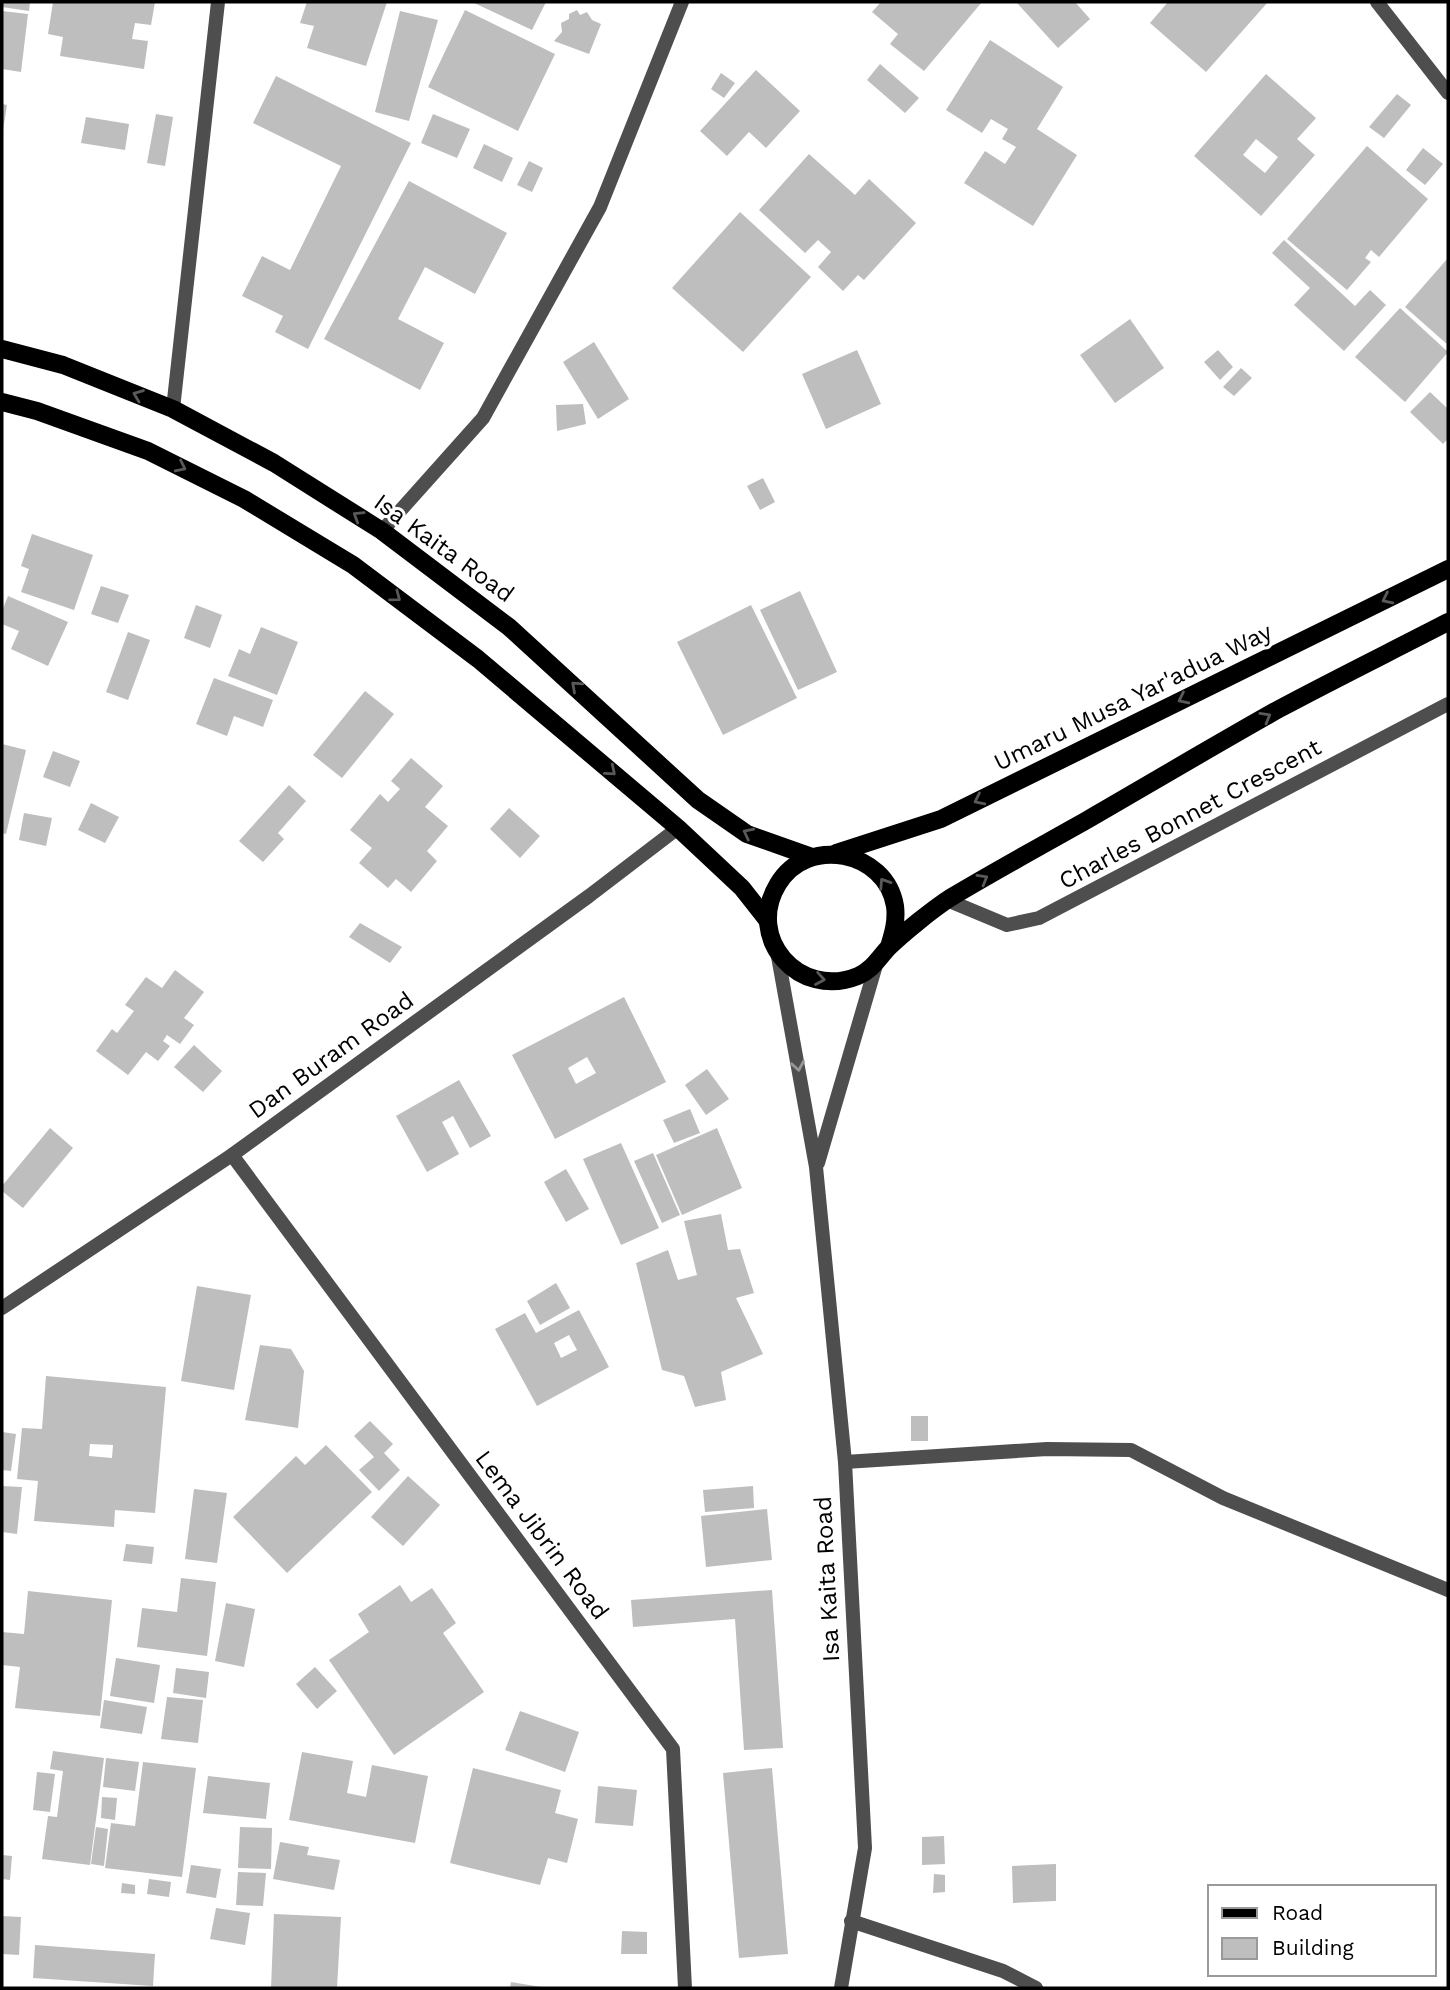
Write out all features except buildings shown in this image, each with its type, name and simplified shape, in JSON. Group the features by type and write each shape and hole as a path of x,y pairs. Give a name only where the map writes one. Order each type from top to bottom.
{"main road":[{"name":"Isa Kaita Road","path":"2,349 63,365 173,409 274,463 382,531 509,627 698,800 747,834 812,857"},
{"path":"2,402 37,411 148,451 244,499 353,565 478,659 678,828 743,888 768,922"},
{"name":"Umaru Musa Yar'adua Way","path":"834,853 941,819 1448,569"},
{"path":"889,947 895,927 895,905 887,885 873,869 855,858 834,853 812,857 793,867 779,882 770,901 768,922 776,951 788,966 804,976 822,982 842,981 860,976 876,965 889,947 947,900 1281,708 1448,622"}],"street":[{"path":"173,409 218,2"},
{"path":"382,531 483,418 600,207 682,2"},
{"path":"1377,2 1448,93"},
{"name":"Charles Bonnet Crescent","path":"947,900 1007,925 1040,918 1448,704"},
{"name":"Dan Buram Road","path":"2,1308 232,1155 589,896 678,828"},
{"name":"Isa Kaita Road","path":"776,951 816,1167 845,1462 865,1848 841,1988"},
{"name":"Isa Kaita Road","path":"816,1167 876,965"},
{"name":"Lema Jibrin Road","path":"232,1155 673,1749 685,1988"},
{"path":"845,1462 1047,1449 1131,1450 1223,1498 1448,1590"},
{"path":"851,1921 1003,1972 1036,1988"}]}
